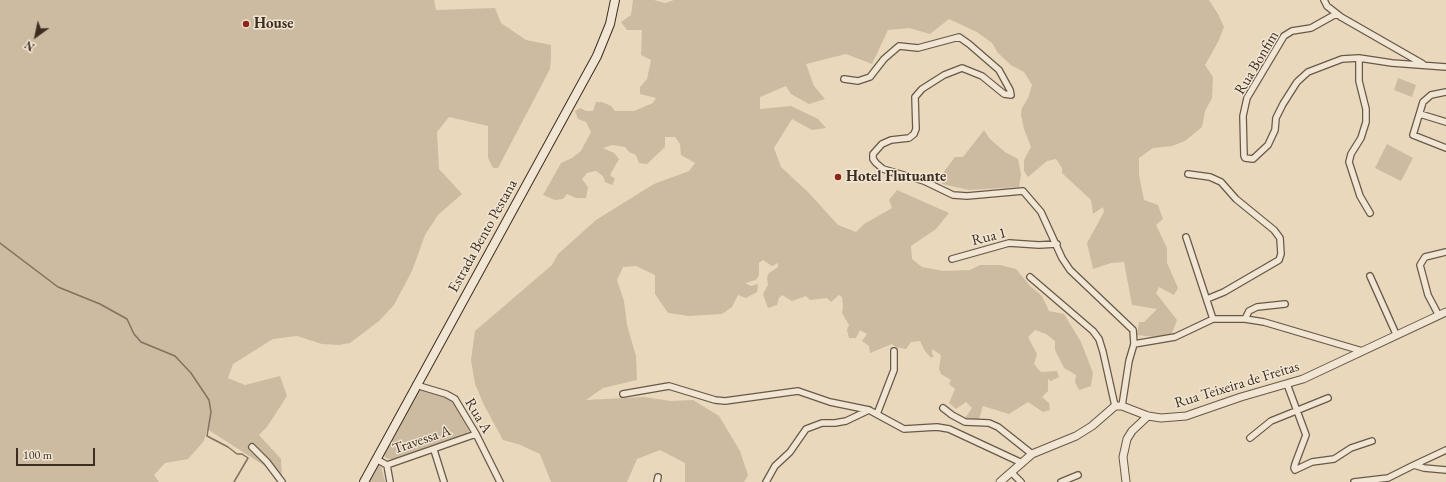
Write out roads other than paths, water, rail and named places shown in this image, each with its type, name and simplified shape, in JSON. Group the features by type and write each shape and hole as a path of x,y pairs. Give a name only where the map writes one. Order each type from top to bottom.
{"main road":[{"name":"Estrada Bento Pestana","path":"364,482 594,62 610,24 615,0"}],"street":[{"path":"1324,0 1326,6 1336,14 1426,66"},
{"name":"Rua Bonfim","path":"1336,14 1311,28 1292,31 1284,36 1247,98 1243,116 1244,156 1248,160 1253,159 1268,145 1272,137 1276,118 1283,104 1302,76 1342,59 1359,58"},
{"path":"844,79 858,80 870,77 884,59 899,46 918,48 959,37 970,44 998,70 1010,90 1011,95 1008,96 982,76 968,69 962,68 944,75 922,89 915,97 916,129 914,134 909,138 891,140 882,144 873,154 873,159 883,168 924,181 953,195 967,196 1023,191 1040,212 1070,270 1133,330 1134,344 1119,406 1076,436 1032,454 1000,482"},
{"path":"1370,213 1360,196 1349,162 1350,154 1361,138 1366,122 1366,109 1359,80 1359,58 1446,67"},
{"path":"1446,92 1431,95 1423,102 1413,135 1417,138 1446,148"},
{"path":"1420,114 1446,122"},
{"path":"1188,174 1210,177 1221,182 1236,199 1280,238 1281,254 1279,260 1224,292 1207,299"},
{"path":"1186,237 1213,319"},
{"name":"Rua 1","path":"952,258 1009,243 1056,244"},
{"path":"1438,314 1428,295 1420,265 1425,256 1446,252"},
{"path":"1370,276 1396,334"},
{"path":"1030,277 1093,331 1103,352 1119,406"},
{"path":"1245,319 1249,311 1257,307 1285,304"},
{"name":"Rua Teixeira de Freitas","path":"1119,406 1148,416 1172,419 1186,416 1241,397 1303,379 1438,314 1446,312"},
{"path":"1134,344 1175,337 1213,319 1245,319 1264,322 1362,351"},
{"path":"877,414 894,370 894,351"},
{"path":"1287,384 1306,435 1295,464 1295,470 1312,462 1334,459 1351,448 1372,441"},
{"name":"Rua A","path":"416,385 446,394 455,399 476,434 500,482"},
{"path":"623,394 669,386 715,400 725,401 798,391 830,402 870,410 904,429 937,427 949,429 1022,463"},
{"path":"1250,438 1271,421 1328,398"},
{"path":"943,408 952,416 965,422 990,423 998,427 1032,454"},
{"path":"766,482 776,466 790,452 806,429 822,423 835,424 846,421 870,410"},
{"path":"1126,482 1123,457 1127,439 1132,431 1148,416"},
{"name":"Travessa A","path":"376,459 387,465 434,450 476,434"},
{"path":"252,447 267,462 282,482"},
{"path":"434,450 444,482"},
{"path":"1354,482 1388,478 1446,450"},
{"path":"387,465 390,482"},
{"path":"1414,465 1424,468 1446,470"},
{"path":"1012,473 1021,482"},
{"path":"1061,482 1078,475"}],"waterway":[{"path":"0,243 58,287 100,304 127,319 134,334 141,342 175,356 191,373 209,400 211,412 207,436 228,447 237,454 242,454 248,458 234,482"}],"place":[{"name":"House","path":"246,24"},
{"name":"Hotel Flutuante","path":"838,177"}]}
